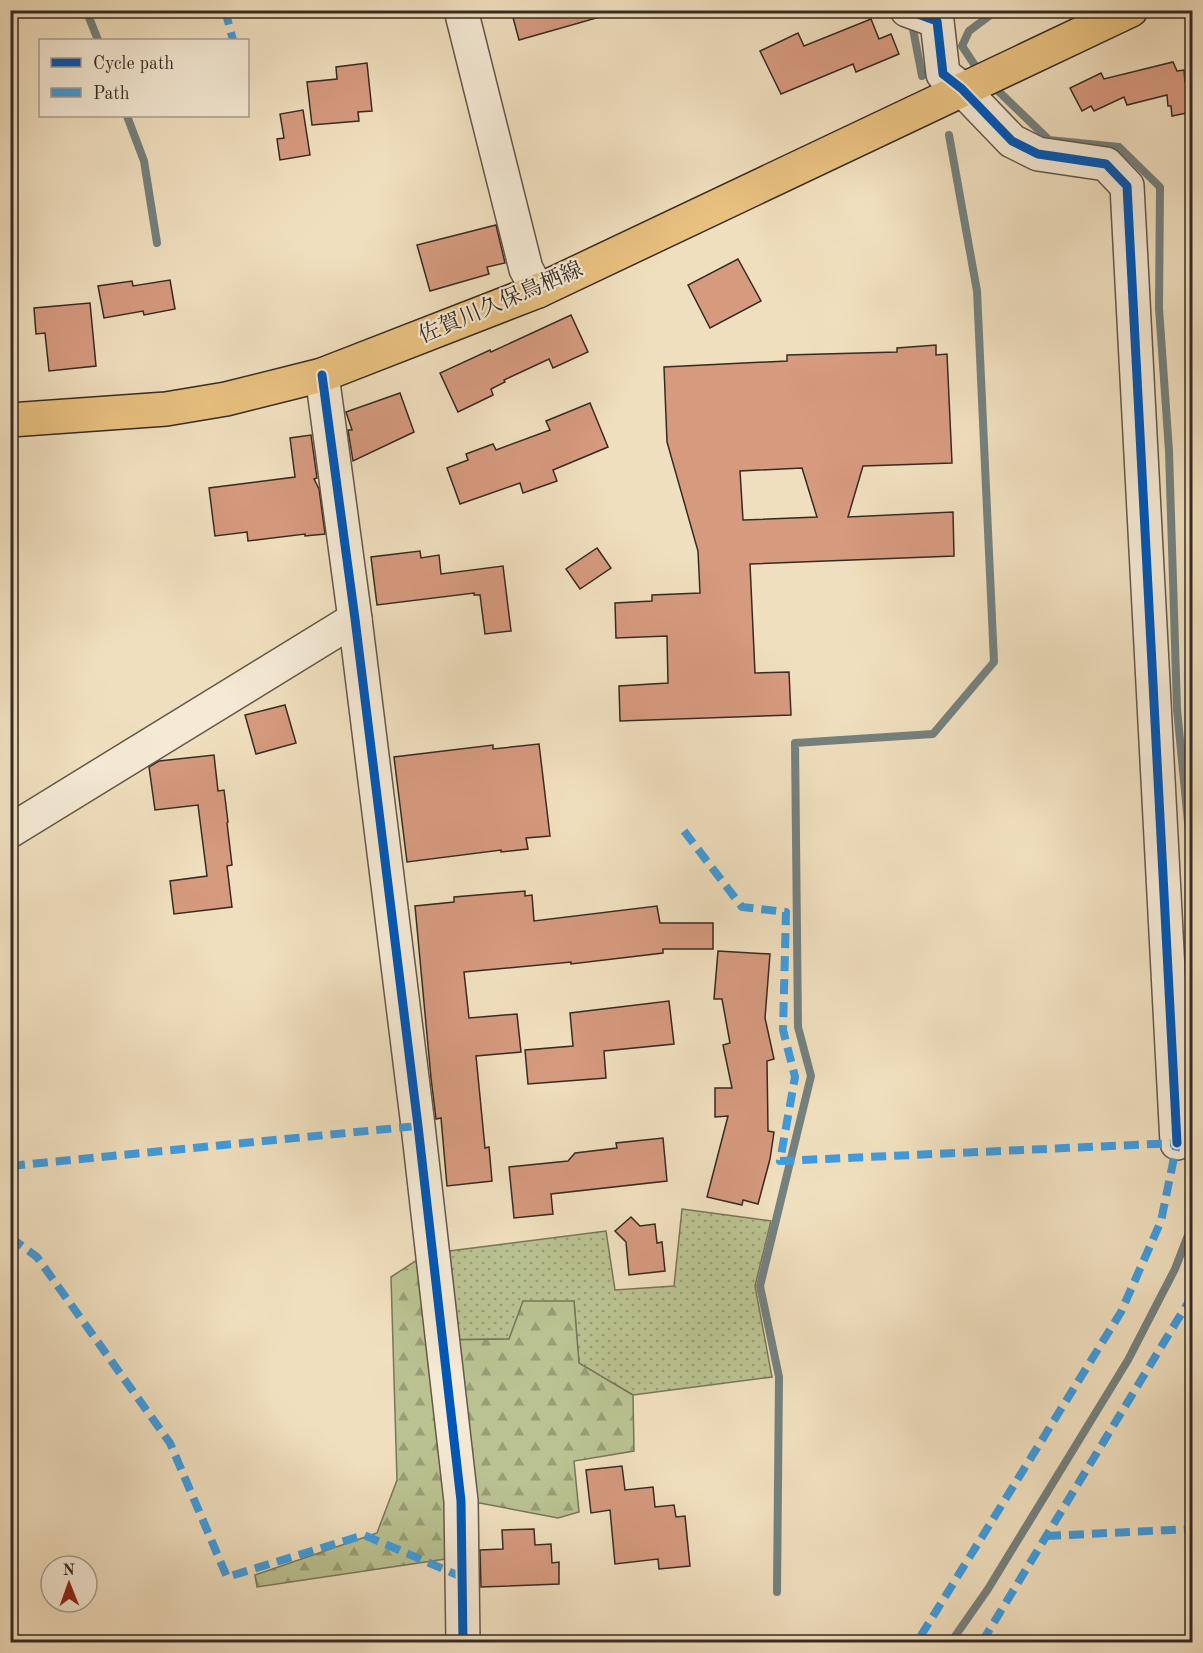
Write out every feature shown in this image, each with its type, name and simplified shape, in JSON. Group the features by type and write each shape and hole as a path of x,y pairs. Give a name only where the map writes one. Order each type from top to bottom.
{"main road":[{"name":"佐賀川久保鳥栖線","path":"10,420 166,409 226,399 322,375 538,291 1131,10"}],"street":[{"path":"461,10 526,269 538,291"},
{"path":"931,14 943,74 962,89 1012,141 1038,154 1106,164 1126,186 1177,1143"},
{"path":"322,375 417,1114 461,1501 465,1642"},
{"path":"10,831 355,619"}],"green space":[{"path":"682,1209 771,1221 755,1286 772,1377 633,1395 579,1364 574,1301 509,1339 435,1340 426,1254 606,1231 615,1290 674,1286"},
{"path":"426,1254 436,1340 509,1339 523,1301 574,1301 579,1363 633,1395 634,1451 574,1461 579,1512 558,1518 453,1498 452,1558 257,1587 255,1575 377,1533 397,1480 391,1277"}],"building":[{"path":"511,10 600,10 600,17 519,40"},
{"path":"871,19 879,39 891,34 899,54 856,72 853,64 781,94 760,51 798,33 804,46"},
{"path":"1173,62 1177,71 1184,70 1185,82 1192,81 1192,112 1172,116 1167,95 1127,105 1124,97 1094,111 1091,106 1082,111 1070,88 1101,73 1104,79"},
{"path":"367,63 372,111 358,112 359,121 312,125 307,82 337,79 336,67"},
{"path":"303,110 310,155 280,160 277,139 284,138 280,114"},
{"path":"496,225 505,263 487,267 489,274 430,291 417,245"},
{"path":"738,259 761,301 710,328 688,285"},
{"path":"170,280 175,309 144,315 143,311 104,318 98,286 132,281 133,286"},
{"path":"90,303 96,366 49,371 45,333 36,334 34,308"},
{"path":"571,315 588,352 553,368 549,359 504,380 505,382 491,389 493,395 458,412 440,373"},
{"path":"936,345 936,355 947,354 952,463 863,466 848,517 953,512 954,556 750,564 755,673 789,672 791,715 620,721 619,686 668,683 667,636 616,638 615,603 652,601 652,595 700,593 698,551 667,442 664,367 787,361 787,355 897,352 897,348","holes":["802,468 817,517 743,520 740,471"]},
{"path":"400,393 414,432 353,461 348,430 352,430 346,412"},
{"path":"590,403 608,447 553,470 557,481 523,493 520,483 460,504 447,468 468,460 466,454 493,444 496,450 550,430 546,421"},
{"path":"311,435 317,478 314,479 319,489 325,534 305,536 305,534 248,541 247,532 215,536 209,488 295,477 290,438"},
{"path":"597,548 611,568 580,589 566,569"},
{"path":"420,551 421,558 439,555 441,574 503,566 511,631 485,634 480,595 474,595 474,593 377,605 371,557"},
{"path":"285,705 296,743 256,754 245,715"},
{"path":"539,744 550,836 526,838 528,849 501,852 501,850 407,862 394,757 493,745 493,749"},
{"path":"214,755 218,791 224,790 228,822 232,865 227,866 232,907 174,914 170,881 207,876 198,805 155,810 149,767 159,761"},
{"path":"525,891 525,896 532,895 534,921 657,906 660,923 713,923 713,949 663,949 663,953 571,964 571,962 464,972 469,1018 517,1014 521,1052 476,1056 485,1148 489,1147 492,1181 447,1186 441,1118 436,1119 431,1078 415,906 454,902 454,897"},
{"path":"718,951 770,954 765,1018 774,1059 767,1061 768,1131 774,1132 770,1159 758,1204 743,1200 742,1205 707,1197 728,1116 715,1117 715,1088 732,1088 723,1045 730,1043 722,999 714,999"},
{"path":"669,1001 674,1044 604,1051 606,1078 528,1084 525,1050 573,1046 570,1013"},
{"path":"663,1138 667,1181 551,1194 553,1214 514,1218 509,1167 568,1161 575,1153 617,1148 616,1143"},
{"path":"631,1217 640,1226 655,1224 657,1243 662,1242 665,1271 629,1275 626,1242 615,1231"},
{"path":"622,1466 625,1490 653,1487 655,1507 674,1505 676,1517 685,1516 690,1566 659,1569 658,1559 615,1564 610,1510 591,1513 586,1470"},
{"path":"534,1529 535,1545 551,1544 552,1563 559,1562 559,1584 481,1587 480,1550 503,1549 502,1530"}],"waterway":[{"path":"86,10 98,39"},
{"path":"980,73 962,46 969,31 997,10"},
{"path":"913,29 922,76"},
{"path":"991,84 1049,140 1119,147 1160,187 1159,308 1169,451 1177,709 1192,863"},
{"path":"127,117 144,161 157,243"},
{"path":"777,1592 779,1377 760,1286 811,1076 798,1027 795,743 933,734 994,662 977,291 949,135"},
{"path":"951,1642 988,1589 1128,1360 1175,1269 1192,1225"}],"marked path":[{"path":"225,10 233,39"},
{"path":"684,831 742,907 786,912 783,1030 795,1077 780,1161 1177,1143 1161,1221 1121,1312 917,1642"},
{"path":"10,1166 418,1126"},
{"path":"10,1237 37,1257 170,1443 227,1577 364,1535 462,1577"},
{"path":"982,1642 1192,1296"},
{"path":"1046,1536 1192,1529"}],"cycle path":[{"path":"907,10 937,21 943,74 962,89 1012,141 1038,154 1106,164 1127,186 1177,1143"},
{"path":"322,375 418,1126 461,1501 463,1642"}]}
